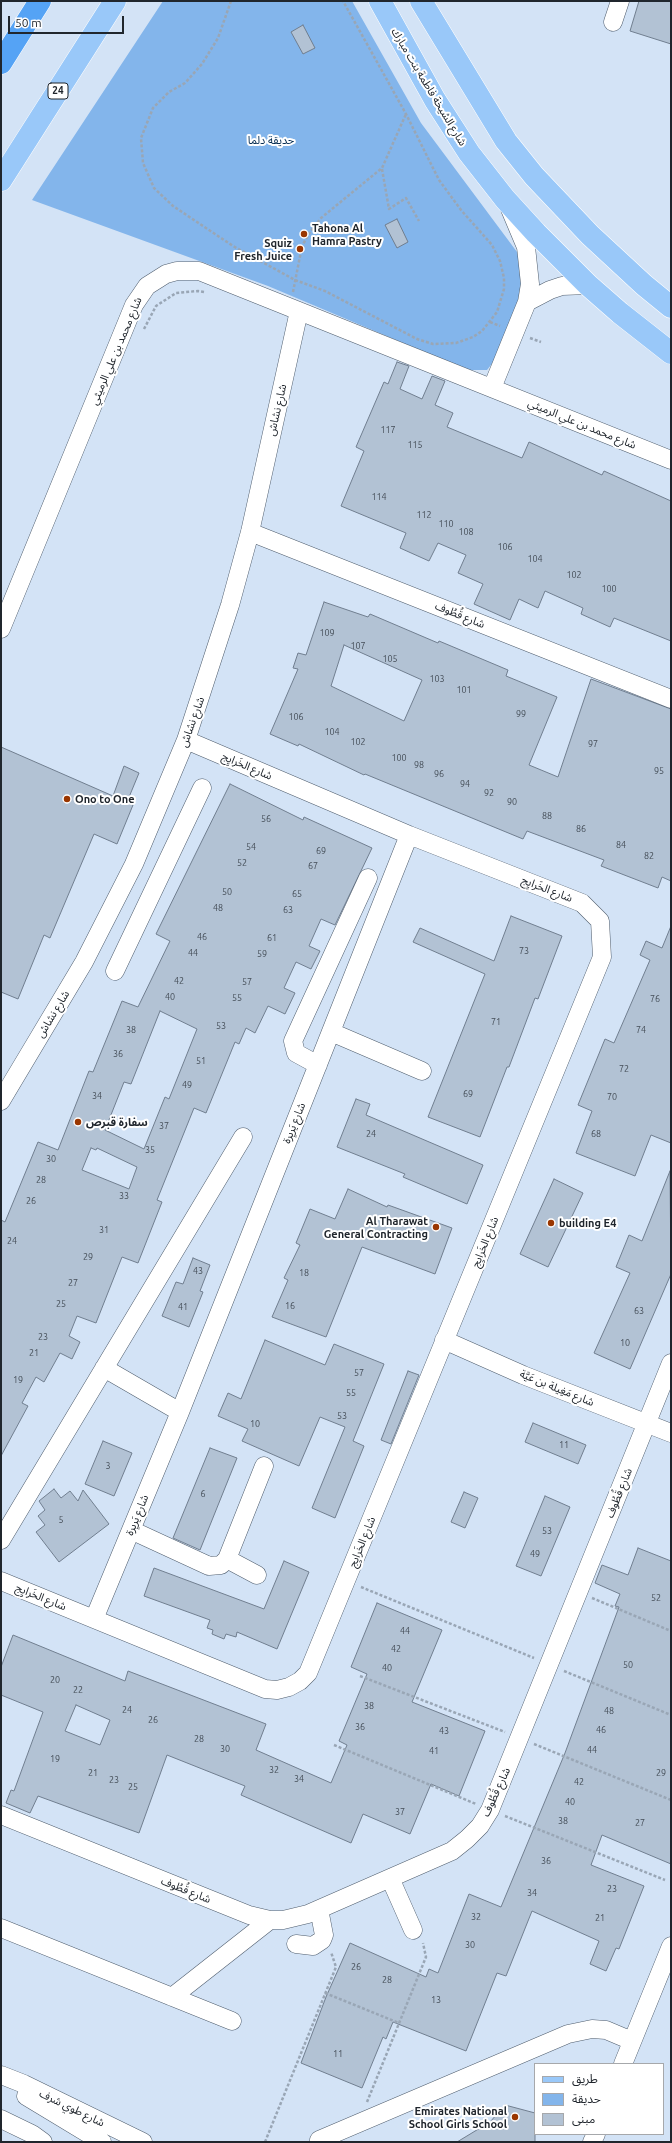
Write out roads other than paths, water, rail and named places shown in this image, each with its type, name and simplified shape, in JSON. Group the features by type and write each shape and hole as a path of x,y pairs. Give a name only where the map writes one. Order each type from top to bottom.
{"highway":[{"path":"1,63 40,1"}],"main road":[{"name":"24","path":"1,180 115,1"},
{"name":"شارع الشيخة فاطمة بنت مبارك","path":"380,1 435,100 469,153 505,198 536,233 588,285 620,313 671,353"},
{"path":"421,1 502,134 534,176 590,235 644,285 671,307"}],"street":[{"path":"613,22 620,1"},
{"path":"492,388 527,302 530,284 526,247 505,198"},
{"name":"شارع محمد بن علي الرميثي","path":"1,628 134,304 147,286 156,279 171,272 188,270 200,271 671,460"},
{"path":"527,302 550,290 569,286 588,285"},
{"name":"شارع نشاش","path":"1,1101 84,962 134,864 186,740 230,605 250,532 294,310"},
{"name":"شارع قُطُوف","path":"250,532 671,699"},
{"name":"شارع الخَرايِج","path":"1,1581 266,1689 277,1690 289,1687 300,1681 308,1673 602,957 600,921 582,902 409,835 186,740"},
{"path":"115,972 202,788"},
{"name":"شارع يَريِرة","path":"94,1619 180,1412 409,835"},
{"path":"134,864 160,877"},
{"path":"318,1065 296,1053 293,1041 368,878"},
{"path":"343,932 364,948"},
{"path":"331,1032 422,1071"},
{"path":"1,1540 243,1137"},
{"name":"شارع مَغِيلة بن عَيَّة","path":"444,1340 523,1375 671,1433"},
{"name":"شارع قُطُوف","path":"1,1815 249,1915 270,1920 295,1918 319,1909 452,1851 480,1826 490,1810 671,1363"},
{"path":"104,1368 180,1412"},
{"path":"131,1530 209,1566 220,1565 227,1559 264,1466"},
{"path":"227,1559 257,1575"},
{"path":"390,1878 413,1930"},
{"path":"296,1944 313,1946 320,1943 324,1935 319,1909"},
{"path":"172,1997 270,1920"},
{"path":"1,1928 232,2022"},
{"path":"623,2063 671,1946"},
{"path":"319,2140 568,2034 592,2029 606,2030 632,2042"},
{"name":"شارع طوي شرف","path":"1,2075 24,2084 143,2142"},
{"name":"شارع طوي شرف","path":"1,2081 102,2142"},
{"path":"1,2119 32,2134 43,2142"}],"place":[{"name":"Tahona Al Hamra Pastry","path":"304,234"},
{"name":"Squiz Fresh Juice","path":"300,249"},
{"name":"Ono to One","path":"67,799"},
{"name":"سفارة قبرص","path":"78,1122"},
{"name":"building E4","path":"551,1223"},
{"name":"Al Tharawat General Contracting","path":"436,1227"},
{"name":"Emirates National School Girls School","path":"515,2117"}],"park label":[{"name":"حديقة دلما","path":"271,140"}]}
